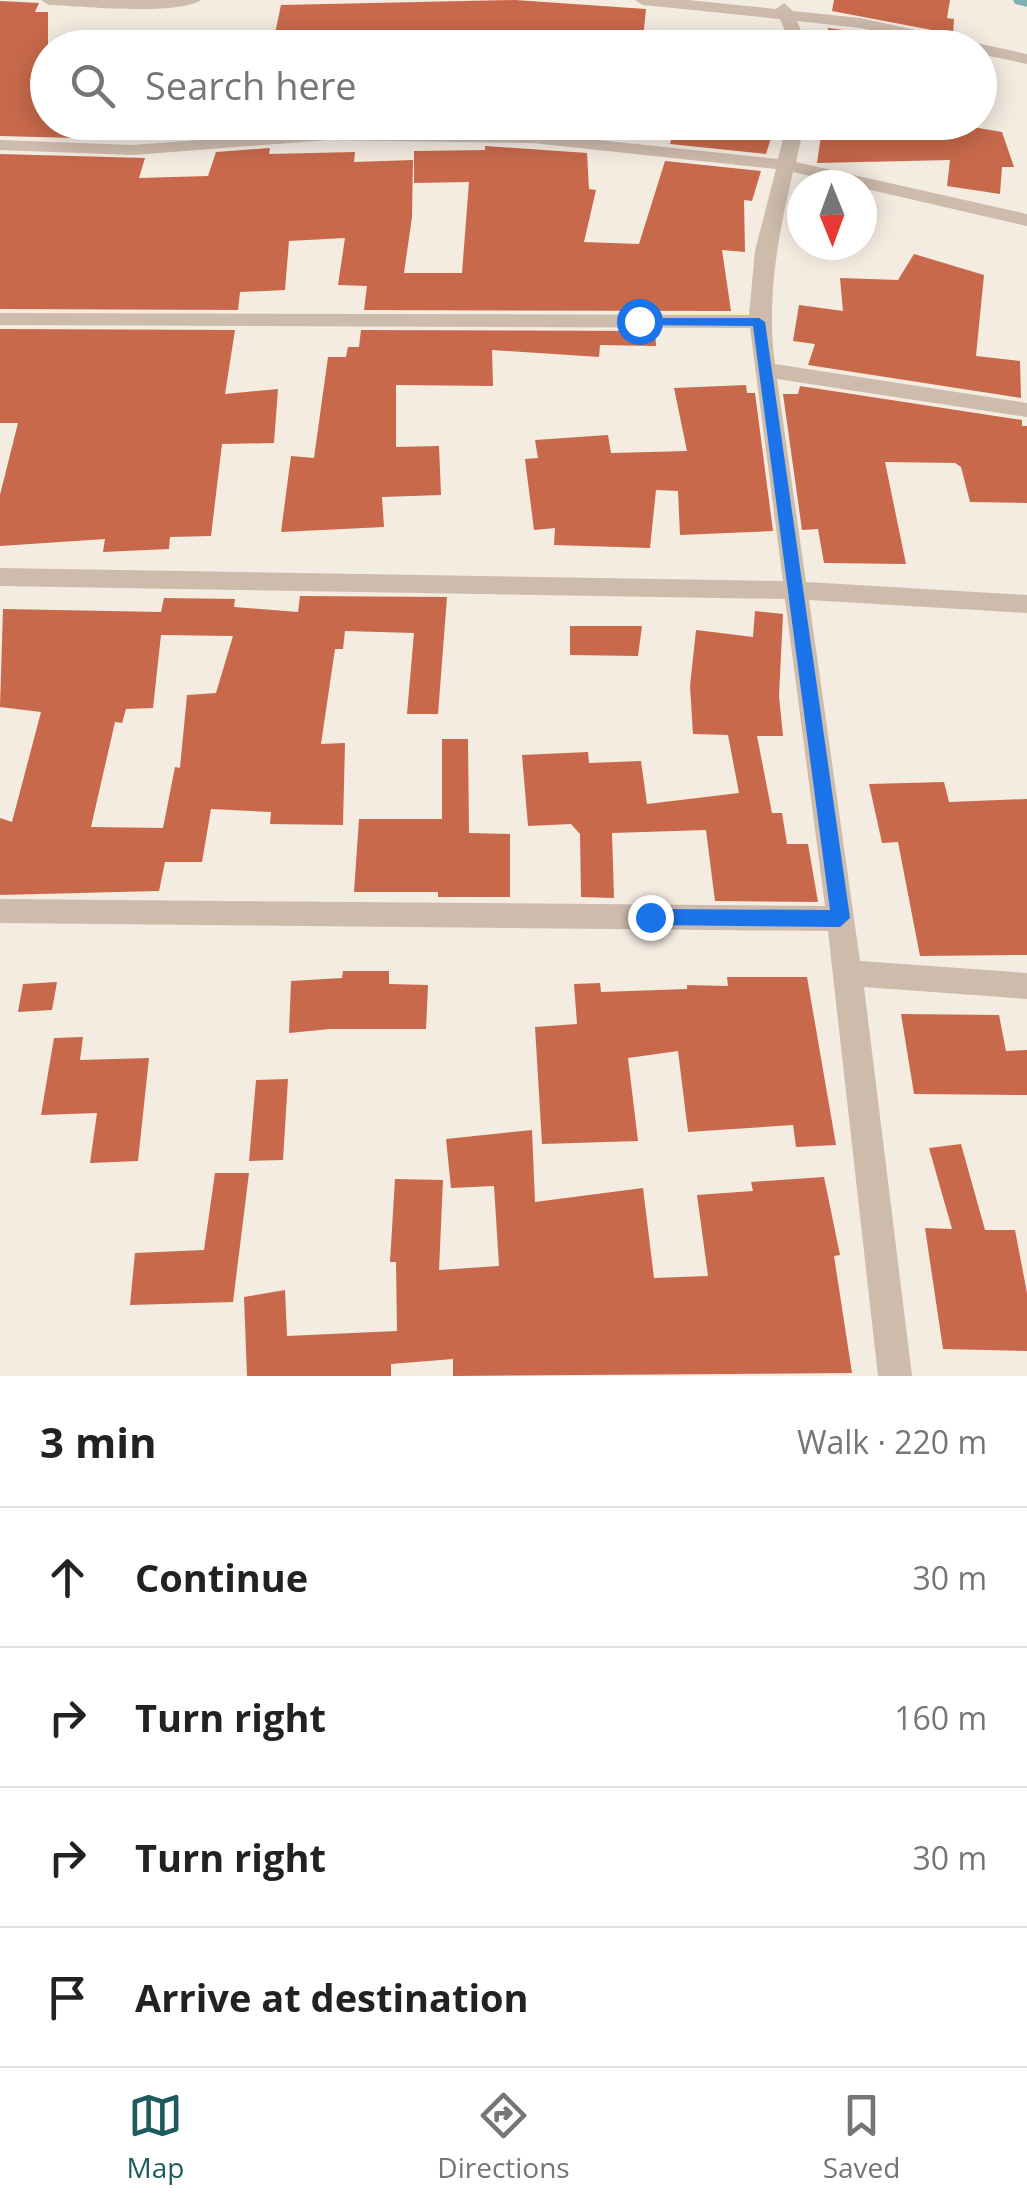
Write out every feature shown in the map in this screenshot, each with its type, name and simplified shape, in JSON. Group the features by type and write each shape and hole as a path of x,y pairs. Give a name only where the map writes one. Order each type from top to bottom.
{"street":[{"path":"49,0 150,4 193,0"},
{"path":"643,0 900,30"},
{"path":"778,0 792,18 795,30"},
{"path":"997,52 1027,59"},
{"path":"0,144 133,150 263,140"},
{"path":"551,140 786,165 1027,220"},
{"path":"792,140 765,251 759,322 840,918 895,1376"},
{"path":"0,319 759,322"},
{"path":"766,370 1027,410"},
{"path":"0,577 796,590 1027,604"},
{"path":"0,911 840,918"},
{"path":"846,973 1027,986"}],"building":[{"path":"515,0 646,9 644,30 276,30 281,5"},
{"path":"834,0 950,0 947,18 954,19 953,30 932,30 832,11"},
{"path":"0,1 39,3 35,12 48,12 48,30 30,30 30,137 0,136"},
{"path":"997,131 1002,132 1014,167 1002,167 1000,194 947,186 950,160 817,163 820,140 997,140"},
{"path":"671,140 770,140 766,154 670,144"},
{"path":"485,146 587,153 589,189 596,190 584,242 639,244 665,161 761,171 752,201 744,200 745,252 722,250 731,311 364,310 367,286 338,285 345,238 289,241 285,290 240,292 238,310 0,309 0,154 145,158 139,178 208,176 216,152 270,148 269,154 355,152 354,162 413,160 412,217 404,273 462,273 469,182 414,183 414,151 485,150"},
{"path":"914,254 984,275 976,356 1020,361 1021,398 808,365 815,344 793,341 799,305 843,311 840,278 898,280"},
{"path":"0,329 235,330 225,394 278,389 274,443 222,444 211,536 170,537 169,549 103,552 105,539 0,546 0,495 18,423 0,423"},
{"path":"361,330 655,331 656,346 600,345 599,357 492,350 493,386 396,385 396,447 439,446 441,495 382,497 384,527 281,532 291,456 314,458 328,357 346,357 348,347 359,347"},
{"path":"746,385 747,393 755,393 773,531 680,535 678,491 656,490 650,548 554,545 555,528 534,530 525,459 538,458 535,440 608,435 611,453 687,451 674,388"},
{"path":"800,386 1022,420 1022,426 1027,426 1027,503 970,502 961,467 955,463 885,462 906,564 824,563 818,529 802,530 783,394 798,394"},
{"path":"300,596 447,597 438,714 407,714 414,633 345,631 343,649 335,649 321,744 345,743 343,825 270,824 271,812 211,809 202,862 165,862 159,891 0,895 0,818 12,822 41,712 0,707 3,609 161,612 164,598 235,599 234,607 298,612","holes":["161,635 233,636 216,693 187,695 180,768 175,767 163,828 91,827 115,722 122,723 126,709 153,708"]},
{"path":"755,611 783,614 779,696 783,736 757,736 772,813 782,813 787,844 808,844 818,902 715,901 706,830 612,833 614,898 581,897 580,834 571,824 528,826 522,755 588,752 589,763 641,761 647,804 739,793 728,735 693,734 690,686 696,630 753,637"},
{"path":"570,626 642,626 638,656 570,655"},
{"path":"442,739 468,739 469,833 510,834 510,897 354,892 359,819 442,819"},
{"path":"944,782 949,802 1027,799 1027,955 920,956 898,842 882,843 869,784"},
{"path":"343,971 389,971 389,984 428,985 426,1029 289,1033 291,981 342,978"},
{"path":"727,977 807,977 836,1145 796,1147 793,1125 688,1132 678,1051 628,1058 638,1141 542,1144 535,1027 577,1024 574,984 600,983 601,992 687,989 687,985 728,986"},
{"path":"57,982 52,1010 18,1012 23,984"},
{"path":"901,1014 999,1015 1006,1051 1027,1050 1027,1095 914,1094"},
{"path":"83,1037 80,1060 149,1058 138,1161 90,1163 97,1113 41,1115 54,1038"},
{"path":"288,1079 283,1160 249,1161 256,1080"},
{"path":"532,1130 535,1202 643,1188 654,1278 708,1276 697,1195 753,1191 751,1182 824,1177 840,1255 834,1256 852,1373 453,1376 453,1359 391,1364 391,1376 247,1376 244,1297 285,1290 287,1336 397,1331 396,1262 390,1262 395,1179 443,1180 439,1270 499,1266 494,1186 451,1188 446,1139"},
{"path":"961,1144 985,1230 1015,1230 1027,1293 1027,1351 943,1349 925,1228 952,1229 929,1148"},
{"path":"215,1173 249,1173 233,1302 130,1305 135,1253 204,1250"}],"waterway":[{"path":"1018,0 1027,2"}],"route":[{"path":"639,321 759,322 840,918 650,917"}]}
